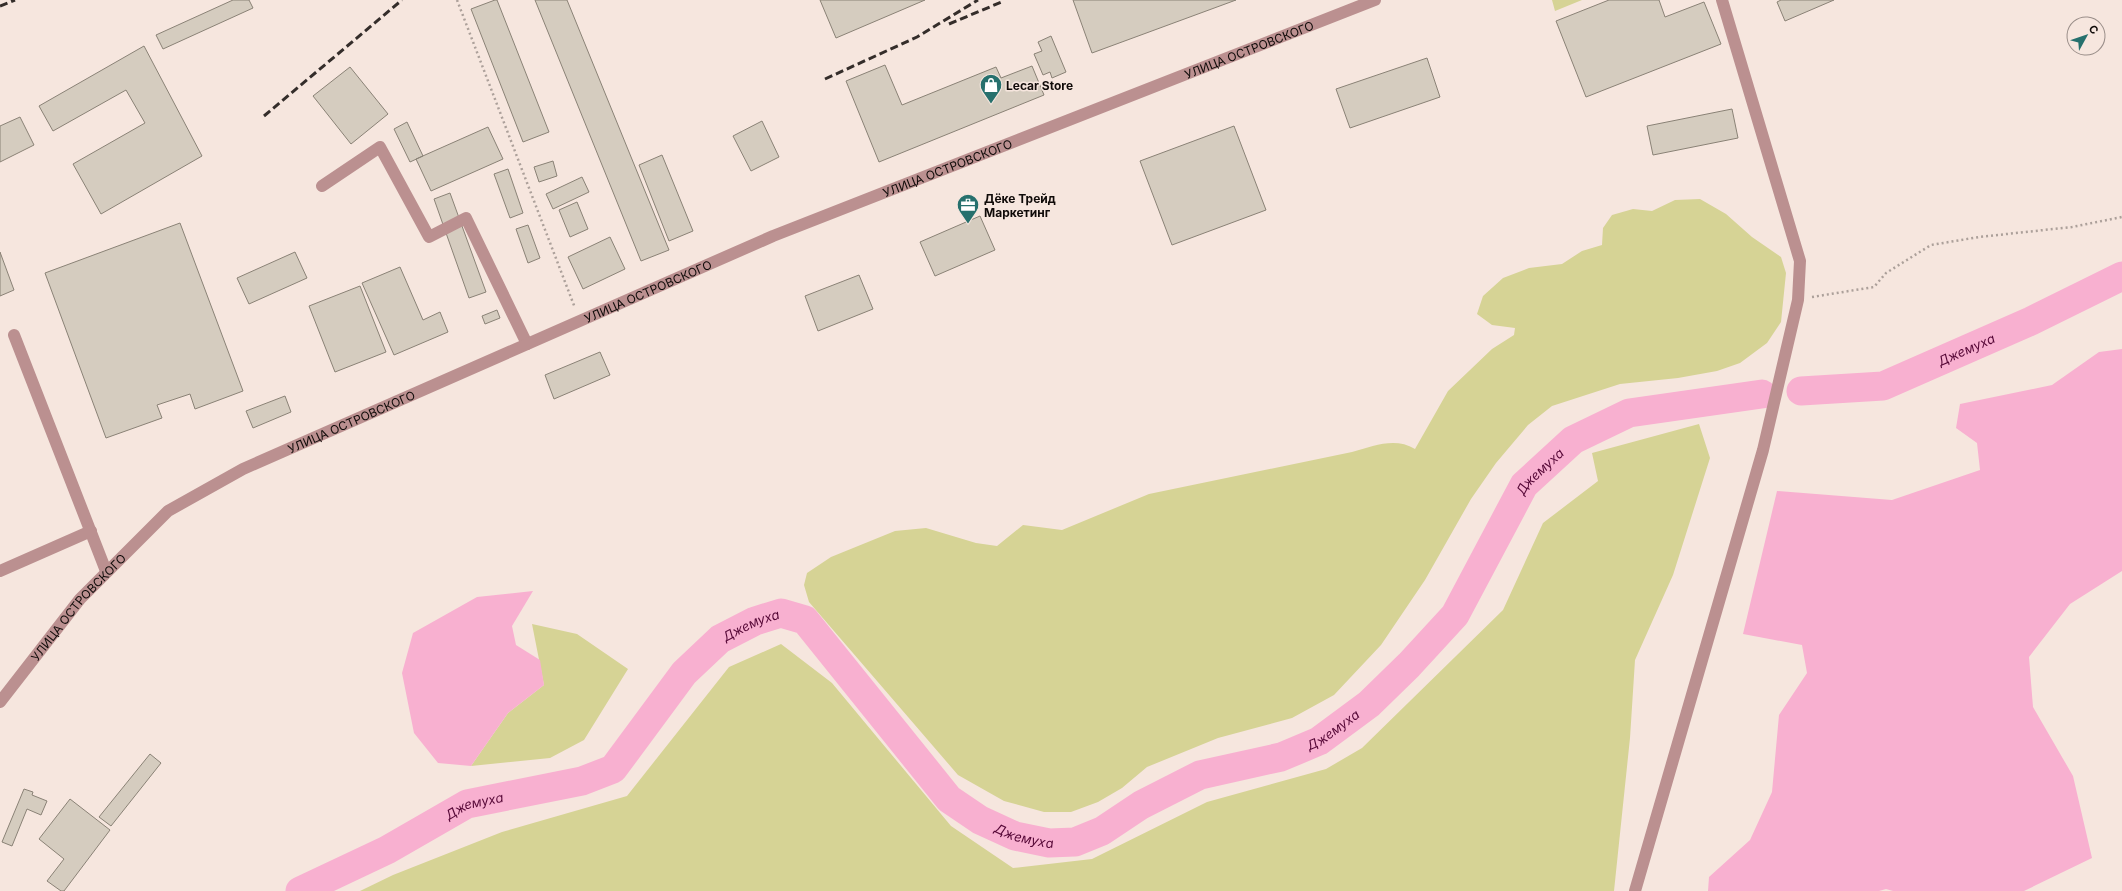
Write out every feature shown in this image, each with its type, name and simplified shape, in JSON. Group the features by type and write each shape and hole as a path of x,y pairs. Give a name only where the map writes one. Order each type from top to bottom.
{"street":[{"name":"УЛИЦА ОСТРОВСКОГО","path":"0,702 80,599 106,571 168,511 243,469 781,233 1375,0"},
{"path":"1635,891 1763,450 1798,300 1800,261 1722,0"},
{"path":"322,186 380,147 429,237 466,218 526,344"},
{"path":"14,335 106,571"},
{"path":"0,571 91,531"}],"path":[{"path":"457,0 580,321"},
{"path":"1811,298 1874,287 1886,273 1931,245 1979,237 2072,227 2122,217"}],"shaded area":[{"path":"1552,0 1582,0 1555,11"},
{"path":"1700,199 1726,214 1752,237 1781,257 1786,273 1781,322 1767,343 1740,363 1717,371 1678,378 1620,384 1552,406 1528,425 1496,463 1471,499 1425,580 1381,645 1334,695 1292,718 1218,738 1147,767 1122,788 1098,802 1071,812 1044,812 1004,801 958,775 809,602 804,585 807,573 831,557 895,531 926,528 976,543 997,546 1023,525 1062,530 1149,494 1352,452 1376,445 1392,443 1407,445 1415,449 1448,391 1492,349 1514,335 1515,328 1492,325 1477,314 1483,296 1503,278 1529,268 1562,264 1582,251 1602,245 1603,228 1612,215 1633,209 1652,211 1675,200"},
{"path":"2122,349 2122,571 2070,604 2029,657 2033,707 2073,776 2092,858 2024,891 1893,891 1886,889 1879,891 1708,891 1709,877 1750,840 1772,792 1779,715 1807,673 1802,645 1743,634 1777,491 1892,500 1980,470 1977,443 1956,428 1960,404 2052,385 2099,352"},
{"path":"1699,424 1710,458 1673,575 1635,660 1630,738 1614,891 360,891 393,875 502,832 627,796 729,667 781,644 832,683 951,826 1013,868 1092,859 1207,802 1326,769 1362,748 1503,610 1543,523 1598,481 1592,453"},
{"path":"533,591 512,626 516,645 540,660 544,685 508,713 471,766 438,763 414,733 402,673 413,633 477,597"},
{"path":"532,624 577,634 628,669 584,740 550,758 471,766 508,713 544,685"}],"building":[{"path":"233,0 249,0 253,8 163,49 156,35"},
{"path":"497,0 549,132 523,142 471,9"},
{"path":"535,0 567,0 669,250 641,261"},
{"path":"820,0 925,0 836,38"},
{"path":"1073,0 1236,0 1092,53"},
{"path":"1609,0 1659,0 1665,17 1704,2 1721,44 1586,97 1556,21"},
{"path":"1781,0 1834,0 1785,21 1777,2"},
{"path":"1051,36 1066,72 1052,78 1050,72 1043,75 1034,54 1042,51 1038,42"},
{"path":"144,46 202,156 101,214 73,164 145,123 126,90 53,131 39,106"},
{"path":"1427,58 1440,97 1350,128 1336,89"},
{"path":"885,65 902,105 996,67 1001,78 1032,66 1044,95 879,162 846,81"},
{"path":"350,67 388,114 351,144 313,96"},
{"path":"1732,109 1738,138 1653,155 1647,126"},
{"path":"20,117 34,145 0,162 0,126"},
{"path":"762,121 779,157 751,171 733,136"},
{"path":"407,122 423,156 410,162 394,129"},
{"path":"1234,126 1266,210 1172,245 1140,161"},
{"path":"488,127 503,159 431,191 416,159"},
{"path":"662,155 693,231 669,241 639,165"},
{"path":"553,161 557,176 539,182 534,167"},
{"path":"508,169 523,213 510,218 494,174"},
{"path":"582,177 589,192 553,209 546,194"},
{"path":"450,193 486,292 469,298 434,199"},
{"path":"577,202 588,229 570,237 559,210"},
{"path":"980,216 995,250 935,276 920,242"},
{"path":"180,223 243,391 195,409 190,394 157,405 162,418 106,438 45,273"},
{"path":"528,225 540,258 528,263 516,229"},
{"path":"610,237 625,269 583,289 568,257"},
{"path":"0,252 14,290 0,296"},
{"path":"295,252 307,278 249,304 237,278"},
{"path":"400,267 423,320 440,312 448,332 394,355 362,283"},
{"path":"859,275 873,309 818,331 805,296"},
{"path":"360,286 386,352 335,372 309,306"},
{"path":"497,310 500,318 485,324 482,316"},
{"path":"600,352 610,375 554,399 545,375"},
{"path":"285,396 291,412 253,428 246,411"},
{"path":"150,754 161,763 111,826 99,817"},
{"path":"24,789 33,792 32,795 47,801 41,815 27,809 12,846 2,842"},
{"path":"70,799 110,830 64,891 61,891 47,881 64,859 39,839"}],"waterway":[{"name":"Джемуха","path":"1801,391 1883,386 2031,321 2122,276"},
{"name":"Джемуха","path":"300,891 387,850 467,804 582,781 613,769 684,673 720,639 755,621 781,613 805,620 949,799 980,820 1015,836 1049,843 1075,842 1102,831 1141,805 1200,775 1281,757 1319,741 1369,704 1409,665 1455,615 1524,485 1573,440 1629,413 1762,394"}],"railway":[{"path":"0,6 15,0"},
{"path":"264,116 402,0"},
{"path":"825,79 917,37 978,0"},
{"path":"949,24 1004,1"}],"place":[{"name":"Lecar Store","path":"991,104"},
{"name":"Дёке Трейд Маркетинг","path":"968,224"}]}
